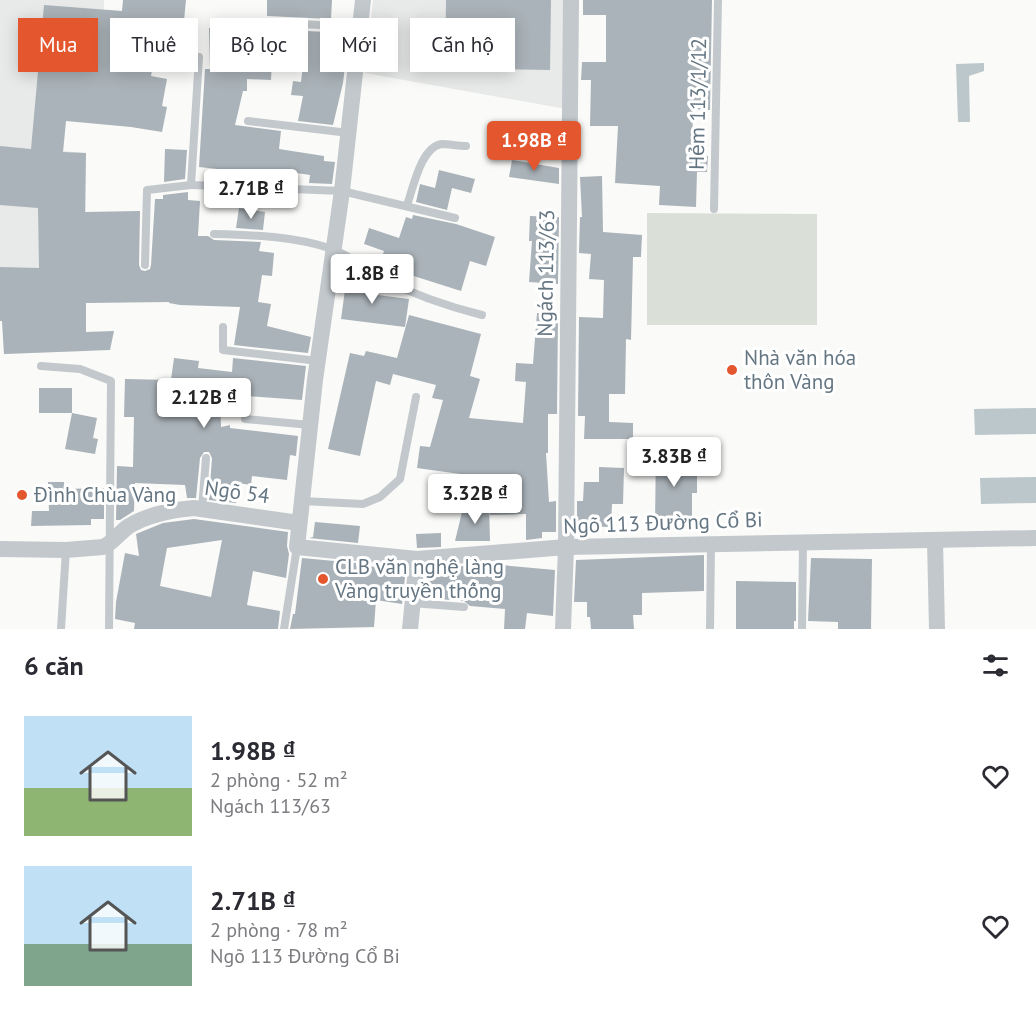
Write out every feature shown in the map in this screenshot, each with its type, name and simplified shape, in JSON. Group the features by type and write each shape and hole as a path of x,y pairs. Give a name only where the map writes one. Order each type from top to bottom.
{"street":[{"path":"362,18 363,0"},
{"name":"Ngách 113/63","path":"563,629 566,547 571,0"},
{"path":"297,547 310,425 356,72"},
{"name":"Ngõ 54","path":"0,549 66,550 103,547 129,526 176,509 202,509 299,523"},
{"name":"Ngõ 113 Đường Cổ Bi","path":"297,547 417,559 566,547 1036,538"},
{"path":"935,540 937,629"},
{"path":"410,629 417,559"}],"lane":[{"name":"Hẻm 113/1/12","path":"714,209 718,0"},
{"path":"191,185 199,57"},
{"path":"248,121 349,133"},
{"path":"408,205 422,161 433,147 441,144 466,146"},
{"path":"145,265 147,190 191,185 342,191 455,218"},
{"path":"214,234 269,236 334,249 404,289 447,306 482,315"},
{"path":"223,327 222,350 318,361"},
{"path":"41,366 80,369 111,381 109,629"},
{"path":"302,501 363,504 387,492 402,474 416,397"},
{"path":"245,419 310,425"},
{"path":"202,509 206,458"},
{"path":"802,629 803,542"},
{"path":"710,629 711,544"},
{"path":"284,629 297,547"},
{"path":"62,629 66,550"},
{"path":"412,603 464,606"}],"shaded area":[{"path":"0,0 104,0 104,27 98,27 98,18 18,18 18,72 70,72 63,151 86,153 86,351 4,354 2,321 0,321"},
{"path":"373,0 568,0 566,109 365,73 398,72 398,18 371,18"},
{"path":"984,63 984,71 969,76 970,122 958,122 956,64"},
{"path":"647,213 817,214 817,325 647,325"},
{"path":"1036,408 1036,434 975,435 974,409"},
{"path":"1036,477 1036,503 981,504 980,478"}],"building":[{"path":"123,0 186,0 184,18 110,18 110,72 152,72 151,76 167,79 162,106 167,107 162,132 66,121 63,152 86,153 85,212 140,211 139,265 141,270 145,271 150,269 151,265 155,199 163,199 163,195 188,192 188,200 200,201 198,236 208,236 214,240 261,242 259,251 274,253 272,276 262,275 258,302 271,304 267,326 311,337 308,353 234,345 240,307 180,305 169,302 86,303 86,332 114,331 110,350 4,354 2,321 0,321 0,267 39,268 38,208 0,205 0,146 31,149 38,72 98,72 98,18 43,18 44,5 122,11"},
{"path":"267,0 332,0 331,18 267,16"},
{"path":"446,0 551,0 550,70 515,69 515,18 446,18"},
{"path":"583,0 712,0 710,110 693,109 692,155 708,156 707,172 697,172 696,207 659,205 660,186 615,183 618,126 590,126 591,80 581,80 582,62 606,62 606,15 583,15"},
{"path":"308,31 320,32 320,72 344,72 333,125 298,121 303,96 291,95 293,81 301,82 302,72 308,72"},
{"path":"205,69 210,69 210,72 271,72 271,80 247,79 247,91 243,91 235,125 281,131 279,149 324,156 324,161 335,162 332,184 309,183 310,175 276,170 275,182 249,178 248,181 226,179 227,170 199,167"},
{"path":"165,149 187,150 185,179 164,182"},
{"path":"512,160 559,168 559,184 509,177"},
{"path":"439,170 475,179 471,193 452,188 447,210 416,202 420,184 435,188"},
{"path":"602,176 603,232 642,235 641,257 633,257 631,340 626,339 625,394 609,394 609,422 633,423 633,439 584,439 585,416 578,416 579,317 603,318 604,280 589,279 591,254 579,253 580,217 582,217 580,177"},
{"path":"239,208 265,212 263,230 236,228"},
{"path":"413,215 456,224 495,237 486,266 470,261 461,291 379,265 384,251 364,244 369,228 399,238 406,217 412,219"},
{"path":"530,216 559,217 558,284 529,282 532,241 529,241"},
{"path":"347,275 372,280 370,294 409,299 405,327 341,319"},
{"path":"537,313 558,315 557,414 548,414 548,453 546,453 549,502 556,501 556,532 542,532 542,538 526,540 526,514 490,515 489,478 417,468 420,446 430,447 443,400 432,398 436,385 393,374 390,385 376,381 360,456 328,449 350,353 364,356 366,351 397,358 409,315 481,334 470,376 480,379 469,418 523,423 526,382 515,381 516,363 533,364"},
{"path":"174,358 199,361 198,368 232,372 233,358 306,366 302,400 220,394 221,427 230,425 230,428 298,436 296,456 290,455 287,480 252,476 251,485 238,483 236,503 209,500 212,458 209,452 204,452 200,458 196,498 187,498 185,485 135,483 134,511 116,520 117,466 133,467 134,417 124,417 125,379 171,380"},
{"path":"39,388 72,388 72,413 39,413"},
{"path":"72,413 97,418 93,438 98,439 95,454 65,449"},
{"path":"656,445 679,445 679,467 697,467 697,493 692,493 692,526 655,526"},
{"path":"599,467 624,468 623,504 612,504 611,527 577,526 577,501 583,501 584,482 599,482"},
{"path":"48,482 64,482 64,489 104,488 104,519 91,519 91,525 31,526 32,511 49,511"},
{"path":"472,505 489,505 490,541 455,541 462,512 472,512"},
{"path":"194,519 288,532 289,554 286,578 253,571 247,605 280,611 278,629 134,629 135,623 115,619 125,553 139,556 136,534 163,523","holes":["222,540 211,597 160,586 167,548"]},
{"path":"315,522 360,526 358,543 309,538 313,537"},
{"path":"441,533 441,547 417,548 416,534"},
{"path":"704,555 704,591 642,593 642,615 633,615 634,629 591,629 590,617 587,617 587,602 574,602 576,560"},
{"path":"302,558 356,563 356,566 406,568 402,604 376,600 374,627 290,629 293,614 295,614"},
{"path":"811,558 872,559 871,629 838,629 838,622 808,621"},
{"path":"490,564 555,570 553,616 527,613 525,629 504,629 505,609 470,606 464,601 424,598 427,569"},
{"path":"736,581 796,582 794,629 736,629"}],"place":[{"name":"Nhà văn hóa thôn Vàng","path":"732,370"},
{"name":"Đình Chùa Vàng","path":"22,495"},
{"name":"CLB văn nghệ làng Vàng truyền thống","path":"323,579"}]}
